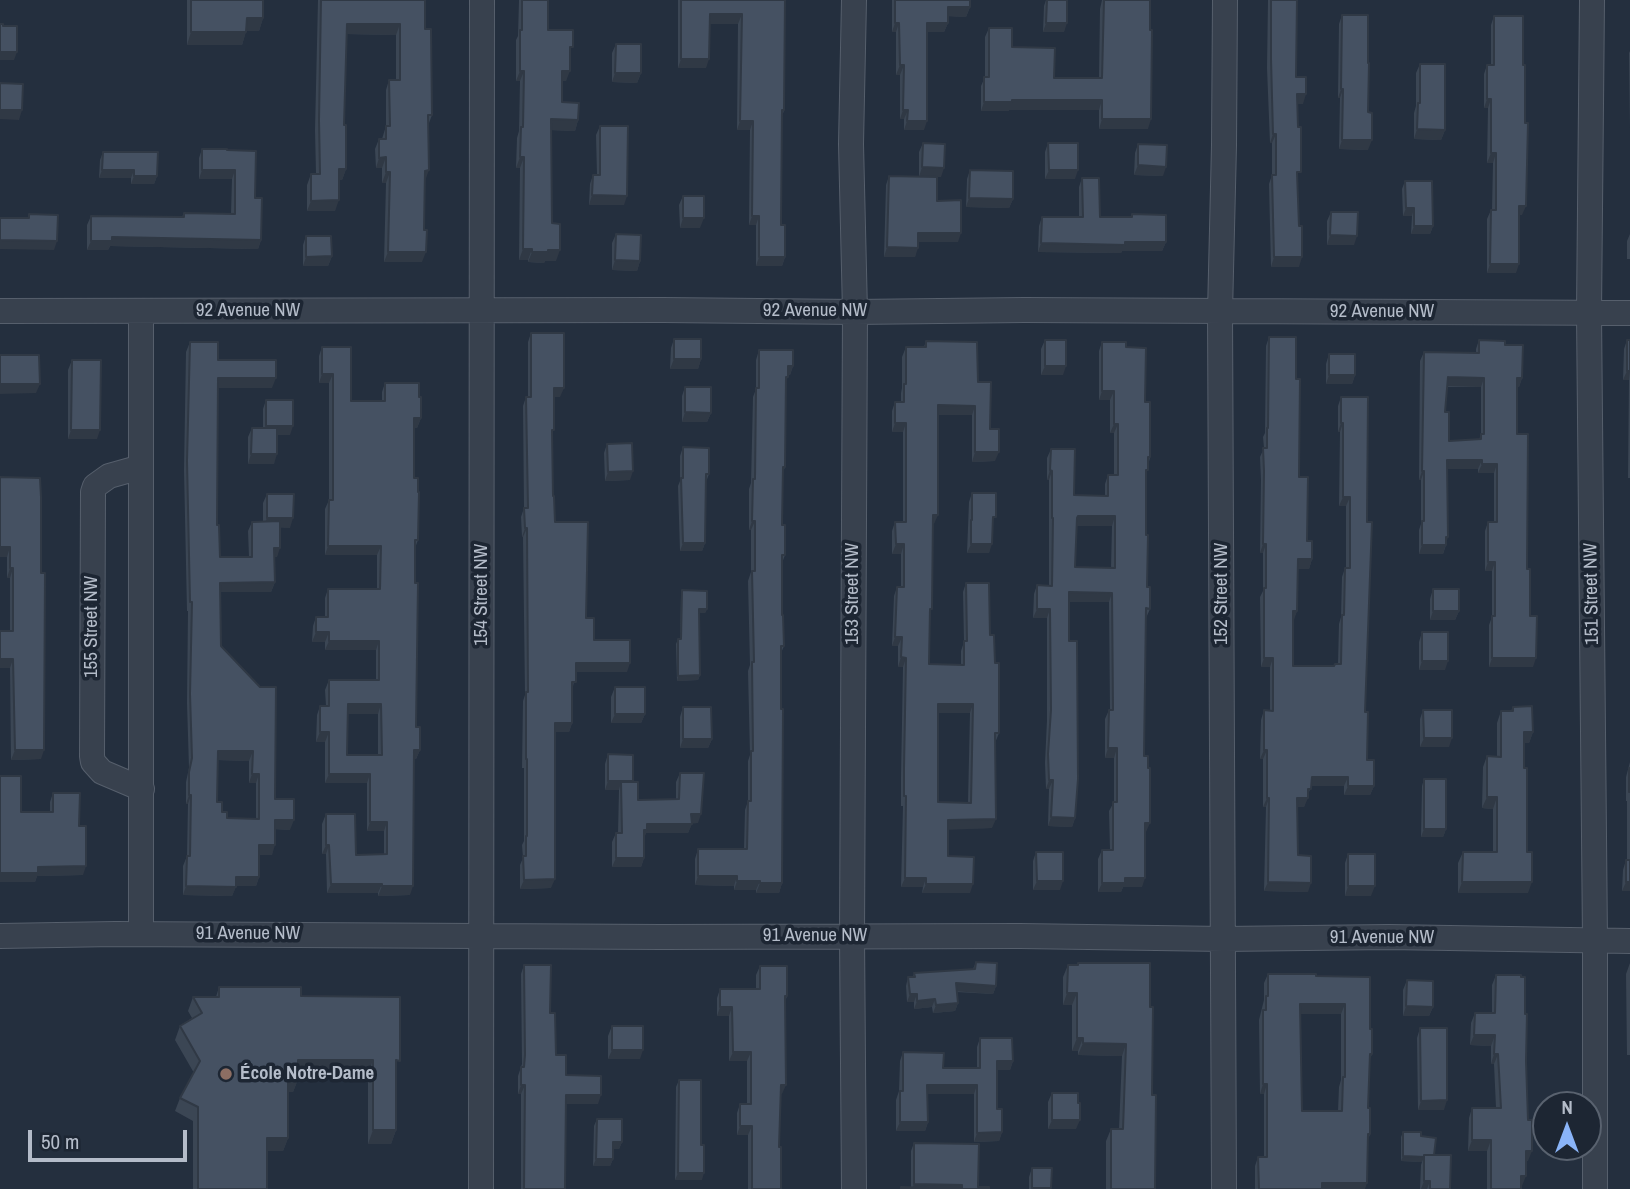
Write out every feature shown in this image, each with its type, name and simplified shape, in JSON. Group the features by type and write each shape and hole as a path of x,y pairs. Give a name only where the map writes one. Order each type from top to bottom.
{"street":[{"name":"154 Street NW","path":"481,1189 482,0"},
{"name":"153 Street NW","path":"853,0 853,1189"},
{"name":"152 Street NW","path":"1224,1189 1220,313 1225,0"},
{"name":"151 Street NW","path":"1592,0 1589,313 1595,1189"},
{"name":"92 Avenue NW","path":"0,311 1024,310 1630,313"},
{"path":"141,311 141,934"},
{"name":"155 Street NW","path":"141,467 109,476 95,486 93,492 92,756 93,762 102,772 142,789"},
{"name":"91 Avenue NW","path":"0,936 1020,936 1224,939 1389,937 1630,941"}],"building":[{"path":"191,0 263,0 263,18 247,18 246,32 191,32"},
{"path":"321,0 425,0 425,29 431,29 432,115 428,115 429,170 425,171 426,252 388,252 390,172 386,172 386,157 379,158 379,139 386,139 386,126 390,126 389,80 400,80 400,24 347,24 344,125 346,169 339,169 339,200 311,201 311,174 320,174"},
{"path":"522,0 548,0 548,30 573,30 570,71 562,71 562,102 579,103 578,120 551,119 552,223 560,224 560,250 548,252 523,249 524,157 520,157 524,71 520,71"},
{"path":"681,0 785,0 781,225 785,225 785,257 759,257 759,216 752,216 753,121 740,121 742,14 710,14 709,59 681,59"},
{"path":"895,0 970,0 970,7 948,7 948,23 927,23 927,121 907,121 908,110 903,110 904,65 900,65 899,23 895,23"},
{"path":"1047,0 1067,0 1067,23 1046,23"},
{"path":"1104,0 1150,0 1151,119 1102,119 1102,100 984,102 984,77 989,77 989,28 1012,28 1012,47 1055,48 1054,78 1102,78"},
{"path":"1271,0 1297,0 1296,77 1306,77 1306,94 1297,94 1298,127 1301,127 1301,172 1297,172 1302,257 1274,257 1272,175 1276,175 1276,134 1273,134"},
{"path":"1342,15 1368,15 1368,112 1372,113 1372,140 1342,140"},
{"path":"1494,16 1523,16 1525,123 1528,123 1526,206 1519,206 1519,264 1490,264 1491,210 1496,210 1496,153 1491,153 1491,99 1487,99 1487,65 1494,65"},
{"path":"0,24 17,26 17,52 0,52"},
{"path":"616,44 641,44 641,73 615,73"},
{"path":"1420,64 1445,64 1445,130 1417,129"},
{"path":"0,83 23,84 22,110 0,110"},
{"path":"600,126 628,126 627,196 592,195 593,175 600,175"},
{"path":"923,143 945,144 944,168 922,167"},
{"path":"1048,143 1078,143 1078,170 1049,170"},
{"path":"1138,144 1167,145 1166,167 1138,165"},
{"path":"202,149 256,151 255,198 262,198 261,240 112,237 112,241 91,241 91,216 184,217 184,213 235,214 235,170 202,170"},
{"path":"103,152 158,152 157,176 134,176 134,170 102,170"},
{"path":"970,170 1013,171 1013,199 969,198"},
{"path":"889,176 937,177 937,201 961,200 961,233 918,233 918,248 887,247"},
{"path":"1082,178 1099,178 1100,217 1166,215 1166,242 1125,242 1125,245 1041,243 1042,217 1083,217"},
{"path":"1405,181 1432,181 1433,226 1414,226 1414,208 1406,208"},
{"path":"683,196 704,196 704,218 683,218"},
{"path":"1331,212 1358,212 1357,236 1330,235"},
{"path":"29,214 58,215 57,241 0,240 0,218 29,218"},
{"path":"616,234 641,235 640,261 615,260"},
{"path":"306,236 331,236 332,256 306,257"},
{"path":"531,333 564,333 564,388 554,388 552,430 555,522 588,522 586,618 594,618 594,640 630,640 630,663 576,663 576,682 572,682 572,723 555,723 555,879 524,880 528,692 527,528 524,508 528,508 526,397 531,397"},
{"path":"1269,337 1296,337 1296,379 1300,379 1299,477 1308,477 1307,541 1312,541 1312,559 1298,559 1297,611 1293,611 1293,666 1341,664 1345,568 1350,568 1350,497 1343,497 1341,397 1368,397 1367,522 1372,522 1365,712 1368,712 1367,760 1374,760 1374,786 1348,786 1348,777 1312,777 1308,798 1297,798 1298,855 1311,856 1311,883 1268,882 1269,798 1267,750 1264,750 1264,710 1273,711 1273,658 1264,658 1266,544 1263,544 1263,448 1267,448"},
{"path":"674,339 701,339 701,359 674,359"},
{"path":"1045,340 1066,340 1066,366 1045,366"},
{"path":"1479,340 1523,345 1522,378 1517,378 1517,434 1528,434 1527,569 1530,569 1530,616 1537,616 1536,658 1492,658 1495,562 1488,562 1488,522 1497,522 1497,464 1482,464 1482,460 1447,460 1446,545 1422,545 1424,352 1479,353","holes":["1448,377 1484,378 1484,434 1481,434 1481,439 1449,441 1449,412 1445,412"]},
{"path":"1627,340 1630,340 1630,371 1627,371"},
{"path":"926,341 977,342 978,382 991,382 990,429 999,429 999,452 975,452 975,406 938,405 938,515 933,515 929,664 964,665 964,641 967,641 966,583 989,583 990,635 994,635 995,663 999,663 999,733 995,733 996,819 948,820 948,856 974,857 973,884 926,884 926,878 905,878 906,658 901,657 902,637 895,637 897,587 904,587 904,544 896,544 895,522 906,522 906,423 895,423 895,402 904,402 906,347 926,347","holes":["938,704 973,704 971,803 938,802"]},
{"path":"190,342 218,342 218,360 276,360 276,378 218,378 217,525 220,557 252,557 252,522 280,521 280,548 274,548 275,582 220,583 221,646 260,687 276,687 275,799 294,799 294,820 275,820 275,845 259,845 259,877 236,877 236,887 186,886 187,856 190,856 189,772 192,758 192,602 187,461","holes":["218,751 253,751 252,774 259,774 259,819 227,818 227,812 222,812 222,802 217,802"]},
{"path":"1102,342 1126,342 1126,347 1146,348 1145,402 1150,402 1146,535 1150,609 1146,608 1144,756 1148,756 1150,768 1150,823 1145,823 1145,878 1125,878 1125,883 1102,883 1102,850 1113,850 1113,802 1117,802 1117,748 1108,748 1109,710 1113,710 1112,593 1069,592 1069,641 1077,641 1078,779 1075,818 1051,817 1053,780 1049,780 1048,754 1051,710 1050,609 1037,609 1037,585 1052,586 1051,449 1075,449 1074,495 1108,496 1108,475 1118,475 1118,424 1114,424 1114,391 1102,391","holes":["1078,516 1115,516 1115,568 1075,567"]},
{"path":"322,347 351,347 351,401 385,401 385,383 419,383 421,418 414,418 414,478 418,478 419,492 415,583 418,583 416,727 420,727 420,750 414,750 413,886 331,884 329,845 326,845 326,814 355,814 356,855 387,854 387,822 370,822 370,774 329,774 329,732 320,732 320,706 329,706 329,680 379,680 379,641 329,641 329,632 316,632 316,617 328,617 328,589 380,589 381,546 328,546 329,500 333,500 333,374 322,374","holes":["348,704 381,704 382,755 347,755"]},
{"path":"759,350 793,350 793,366 788,366 786,377 783,467 782,525 785,525 785,555 782,555 784,646 781,646 782,883 737,881 737,876 698,876 698,849 747,849 753,751 752,571 755,571 755,521 752,521"},
{"path":"1329,354 1355,354 1355,375 1329,375"},
{"path":"0,355 39,355 40,384 0,384"},
{"path":"72,360 101,360 100,430 71,430"},
{"path":"685,387 711,387 711,413 685,412"},
{"path":"266,400 293,400 293,426 266,426"},
{"path":"252,428 277,428 277,454 251,454"},
{"path":"632,443 633,471 608,472 607,444"},
{"path":"683,447 709,448 705,543 683,543"},
{"path":"0,477 40,478 41,573 45,573 44,750 15,750 13,659 0,659 0,631 13,631 13,568 10,568 10,547 0,547"},
{"path":"972,493 996,493 992,544 971,544"},
{"path":"267,494 294,494 293,518 267,518"},
{"path":"1433,589 1459,589 1459,611 1433,611"},
{"path":"682,590 707,591 707,609 699,609 700,675 678,676"},
{"path":"1422,632 1448,632 1448,661 1422,661"},
{"path":"615,687 645,687 645,714 615,714"},
{"path":"1532,706 1533,732 1524,732 1524,768 1527,768 1527,852 1532,852 1532,882 1462,882 1463,852 1497,852 1497,797 1487,797 1487,756 1501,757 1501,711"},
{"path":"683,707 711,707 712,739 683,739"},
{"path":"1423,710 1452,710 1452,738 1424,738"},
{"path":"608,754 633,755 633,781 608,781"},
{"path":"680,773 704,773 701,814 691,814 692,824 647,824 647,830 644,830 644,858 616,858 616,833 622,833 621,782 638,782 638,800 679,799"},
{"path":"0,776 21,776 21,812 53,812 53,793 80,793 79,826 86,826 86,866 38,867 38,873 0,873"},
{"path":"1424,779 1446,779 1446,829 1424,829"},
{"path":"1036,852 1063,852 1063,881 1037,881"},
{"path":"1348,854 1375,854 1375,886 1348,886"},
{"path":"1626,860 1630,860 1630,882 1626,882"},
{"path":"976,962 997,963 996,986 956,983 958,1003 936,1005 935,999 917,1001 917,994 910,994 908,977 915,977 914,973 975,969"},
{"path":"1150,963 1150,1007 1153,1007 1152,1095 1156,1095 1155,1189 1111,1189 1111,1129 1123,1129 1126,1044 1083,1043 1083,1038 1077,1038 1077,993 1067,993 1068,965"},
{"path":"524,965 551,965 550,1013 555,1013 556,1055 566,1055 566,1075 601,1076 601,1095 566,1095 565,1189 524,1189 525,1085 521,1085 521,1067 524,1067 525,1055"},
{"path":"760,966 787,966 786,1085 781,1085 779,1147 781,1189 752,1189 752,1126 740,1126 740,1104 751,1104 751,1052 733,1052 732,1007 720,1007 720,989 760,989"},
{"path":"1268,974 1370,977 1372,1054 1367,1183 1322,1183 1322,1189 1259,1189 1258,1157 1267,1157 1263,1010 1266,1010","holes":["1300,1004 1345,1004 1342,1111 1302,1111"]},
{"path":"1496,975 1525,977 1528,1120 1532,1120 1532,1151 1526,1151 1526,1176 1521,1176 1521,1189 1491,1189 1491,1140 1472,1140 1472,1108 1501,1108 1498,1054 1494,1054 1495,1035 1474,1035 1475,1013 1495,1013"},
{"path":"1407,980 1433,981 1433,1007 1406,1006"},
{"path":"219,987 301,987 301,996 400,997 400,1061 396,1060 396,1130 373,1130 373,1060 298,1060 298,1079 288,1079 288,1138 267,1138 267,1189 198,1189 198,1107 180,1098 200,1061 180,1026 202,1013 193,997 219,997"},
{"path":"612,1026 643,1026 643,1050 612,1050"},
{"path":"1420,1028 1447,1028 1447,1100 1421,1101"},
{"path":"980,1038 1012,1038 1013,1061 997,1061 997,1109 1002,1109 1002,1132 977,1133 977,1085 927,1085 928,1122 900,1122 903,1052 944,1053 943,1068 980,1068"},
{"path":"679,1080 701,1080 704,1173 678,1173"},
{"path":"1052,1093 1078,1093 1080,1120 1052,1120"},
{"path":"597,1119 622,1119 622,1142 613,1142 613,1159 596,1159"},
{"path":"1403,1132 1421,1132 1421,1136 1436,1138 1434,1155 1403,1156"},
{"path":"914,1143 979,1144 978,1187 989,1189 962,1189 962,1185 914,1184"},
{"path":"1424,1155 1451,1155 1450,1189 1430,1189 1430,1181 1424,1181"},
{"path":"1032,1168 1052,1168 1051,1188 1032,1188"},
{"path":"928,1188 928,1189 901,1189"}],"place":[{"name":"École Notre-Dame","path":"226,1074"}]}
